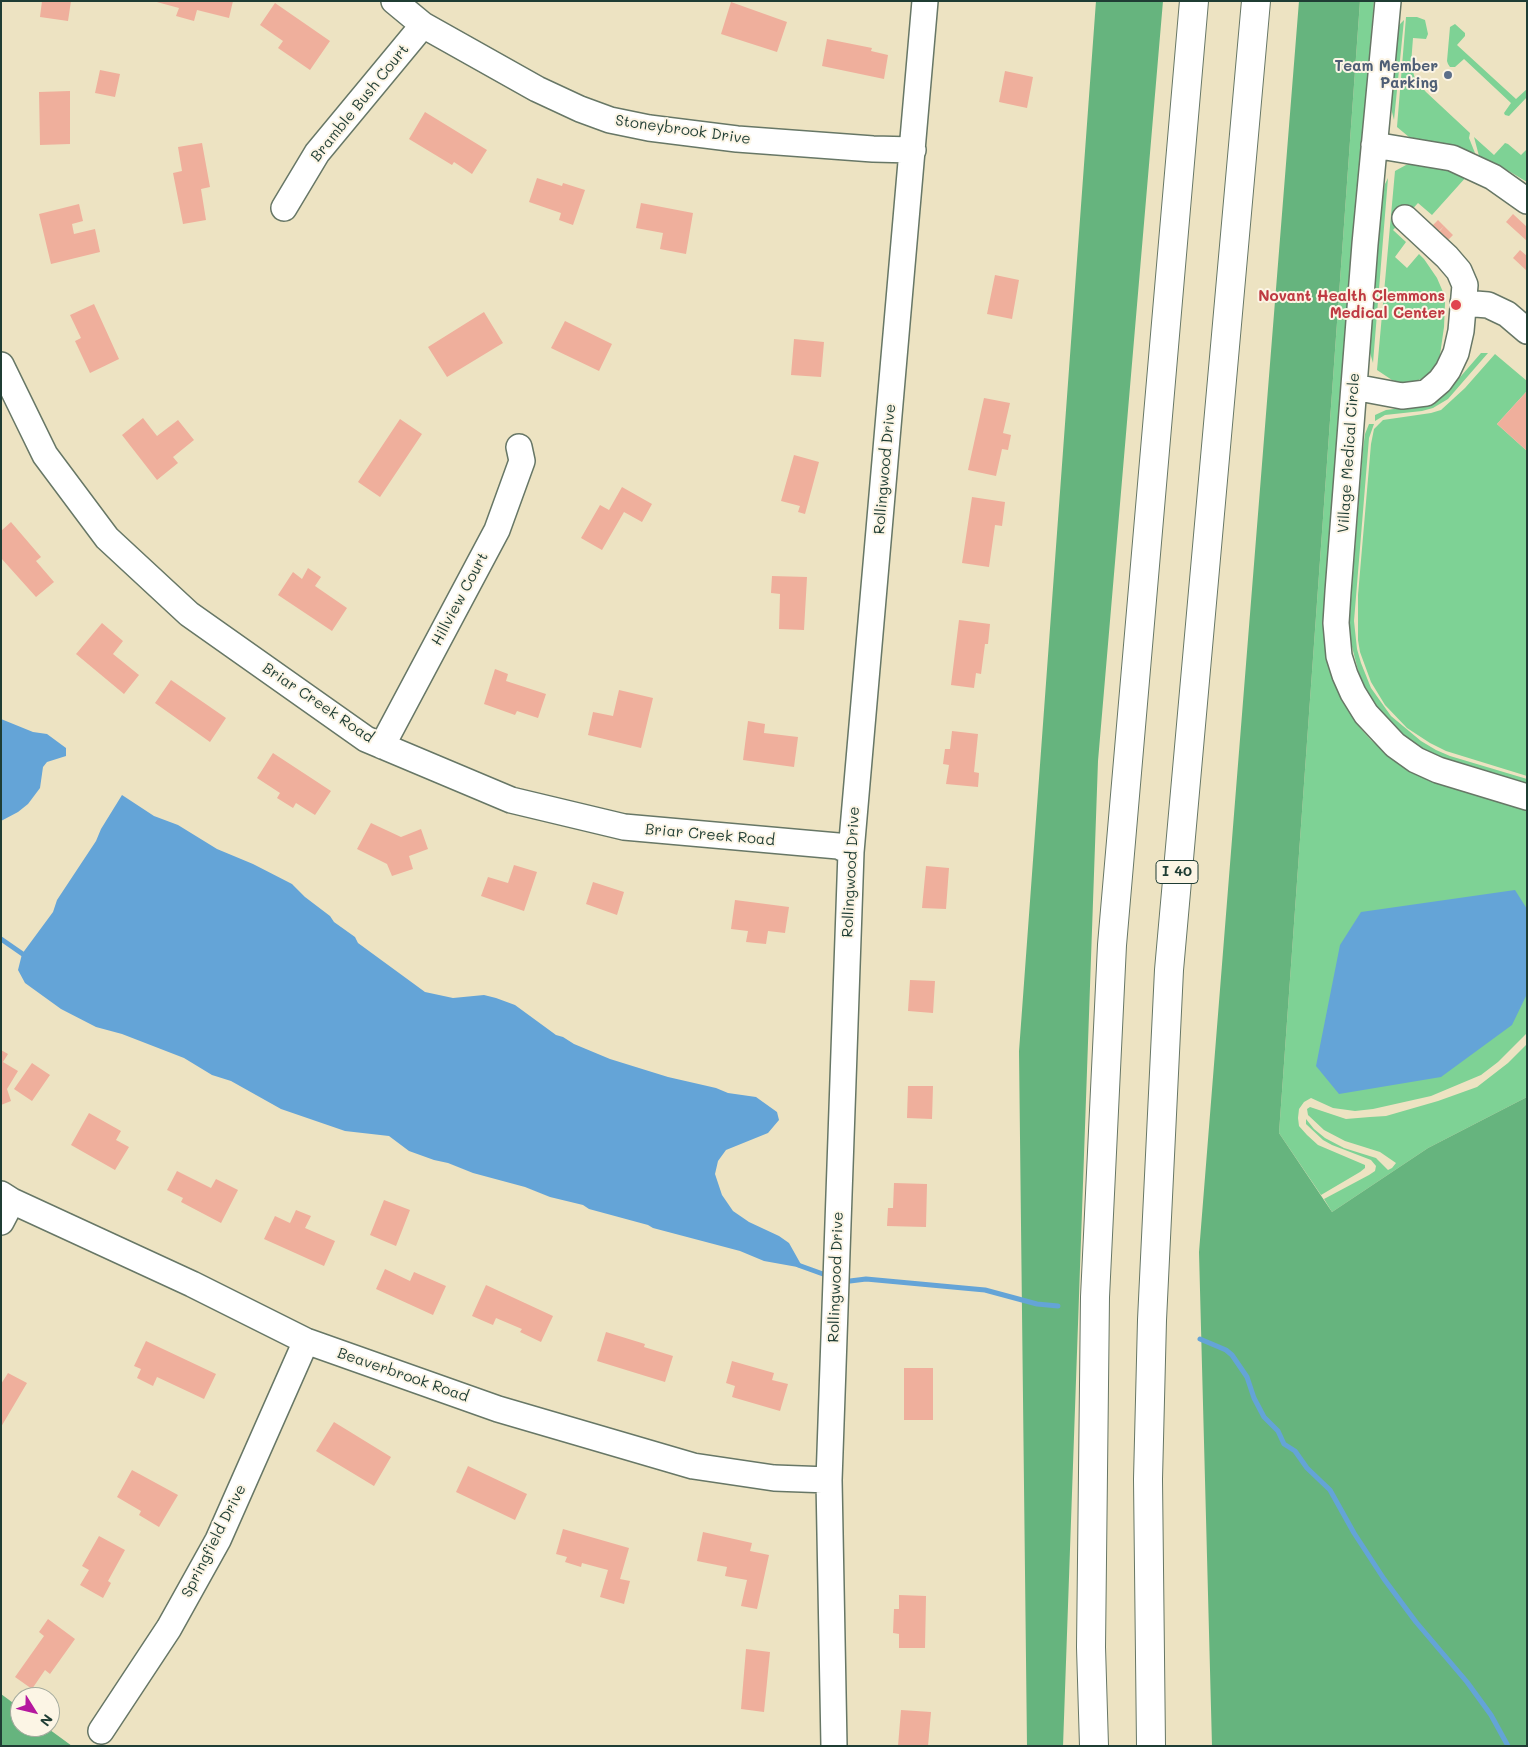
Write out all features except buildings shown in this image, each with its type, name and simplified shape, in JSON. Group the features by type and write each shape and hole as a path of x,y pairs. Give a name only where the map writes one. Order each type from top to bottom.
{"highway":[{"path":"1094,1746 1091,1647 1095,1297 1112,946 1194,1"},
{"name":"I 40","path":"1150,1746 1148,1479 1153,1310 1169,970 1256,1"}],"street":[{"name":"Stoneybrook Drive","path":"394,1 423,25 537,89 580,109 610,120 649,128 737,139 913,150"},
{"name":"Rollingwood Drive","path":"834,1746 829,1480 851,852 925,1"},
{"name":"Village Medical Circle","path":"1388,1 1374,145 1336,623 1339,656 1353,693 1366,714 1389,739 1416,760 1438,770 1527,797"},
{"name":"Bramble Bush Court","path":"284,208 317,153 423,25"},
{"path":"1374,145 1452,158 1493,176 1527,201"},
{"path":"1354,387 1402,396 1426,393 1440,381 1456,353 1461,331 1465,285 1460,271 1405,218"},
{"path":"1464,303 1488,305 1507,314 1527,331"},
{"name":"Briar Creek Road","path":"1,365 45,455 107,538 190,614 366,739 511,800 624,827 838,846 851,852"},
{"name":"Hillview Court","path":"382,746 497,530 522,461 519,447"},
{"name":"Beaverbrook Road","path":"5,1206 192,1284 306,1341 498,1409 693,1466 774,1478 829,1480"},
{"name":"Springfield Drive","path":"102,1731 169,1628 218,1540 306,1341"}],"green space":[{"path":"1096,1 1163,1 1098,761 1063,1746 1027,1746 1019,1051"},
{"path":"1299,1 1360,1 1279,1133 1332,1212 1428,1148 1527,1097 1527,1746 1212,1746 1199,1252"},
{"path":"1360,1 1374,1 1356,194 1324,607 1328,659 1335,684 1344,703 1361,729 1398,763 1436,783 1527,810 1527,1033 1498,1062 1481,1075 1431,1096 1373,1109 1355,1111 1333,1108 1311,1098 1304,1102 1299,1109 1298,1118 1299,1126 1307,1135 1318,1145 1365,1165 1365,1168 1360,1172 1321,1195 1279,1133"},
{"path":"1406,17 1417,17 1425,20 1428,34 1426,39 1413,38 1411,64 1415,79 1426,92 1470,133 1469,138 1475,153 1409,137 1397,127"},
{"path":"1404,20 1394,120 1391,108 1398,26"},
{"path":"1455,24 1465,33 1465,36 1457,45 1516,99 1527,89 1527,97 1509,116 1504,113 1511,103 1464,59 1455,67 1450,67 1448,64 1450,27"},
{"path":"1474,137 1494,155 1505,143 1521,155 1527,149 1527,182 1497,164 1479,156"},
{"path":"1417,162 1467,176 1432,215 1418,203 1393,230 1406,242 1395,257 1407,268 1419,254 1437,278 1445,303 1440,355 1436,364 1421,379 1411,383 1402,383 1392,380 1377,370 1395,171"},
{"path":"1388,178 1373,363 1369,349 1381,207 1385,184"},
{"path":"1481,353 1488,353 1448,399 1433,408 1385,415 1375,421 1375,415 1386,410 1417,406 1434,401 1448,391"},
{"path":"1495,354 1527,381 1527,391 1497,424 1527,451 1527,776 1446,751 1407,728 1385,705 1371,682 1360,652 1358,640 1358,595 1371,444 1374,429 1383,420 1441,410 1465,388"},
{"path":"1369,424 1374,424 1369,438 1354,621 1357,649 1371,688 1391,716 1421,741 1450,756 1527,779 1527,784 1446,760 1424,750 1409,740 1382,714 1367,691 1359,674 1350,639 1349,624 1363,449 1365,434"},
{"path":"1527,1044 1527,1097 1428,1148 1332,1212 1324,1199 1369,1175 1375,1171 1376,1166 1371,1160 1323,1140 1306,1124 1306,1119 1325,1138 1344,1148 1376,1158 1388,1170 1396,1163 1380,1152 1345,1141 1324,1130 1308,1115 1307,1109 1310,1107 1346,1119 1386,1116 1438,1101 1477,1087 1508,1063"},
{"path":"1,1694 10,1701 10,1737 60,1737 72,1746 1,1746"}],"water":[{"path":"1,719 33,732 47,734 66,748 66,756 47,762 43,767 40,788 28,804 1,821"},
{"path":"122,795 154,816 178,825 217,849 253,864 292,884 305,897 330,916 334,922 355,937 358,943 425,992 453,998 484,995 496,998 515,1005 556,1035 610,1059 728,1093 756,1097 777,1112 779,1120 768,1133 726,1150 718,1161 715,1174 722,1195 733,1211 749,1222 779,1236 789,1243 803,1268 764,1261 740,1251 589,1209 583,1205 550,1197 525,1187 473,1173 409,1151 389,1136 345,1131 281,1109 231,1081 212,1075 184,1058 122,1034 96,1027 61,1009 25,983 18,970 22,954 53,912 57,900 96,841 101,829"},
{"path":"1515,890 1527,909 1527,994 1512,1025 1441,1077 1339,1094 1316,1066 1340,945 1361,912"}],"waterway":[{"path":"1,939 27,957"},
{"path":"798,1265 823,1274"},
{"path":"850,1281 866,1279 985,1290 1037,1304 1058,1306"},
{"path":"1200,1339 1226,1350 1232,1355 1247,1377 1254,1398 1264,1417 1278,1431 1284,1444 1295,1451 1307,1468 1330,1490 1354,1533 1384,1579 1416,1622 1467,1682 1491,1715 1508,1746"}],"place":[{"name":"Team Member Parking","path":"1448,75"},
{"name":"Novant Health Clemmons Medical Center","path":"1456,305"}]}
